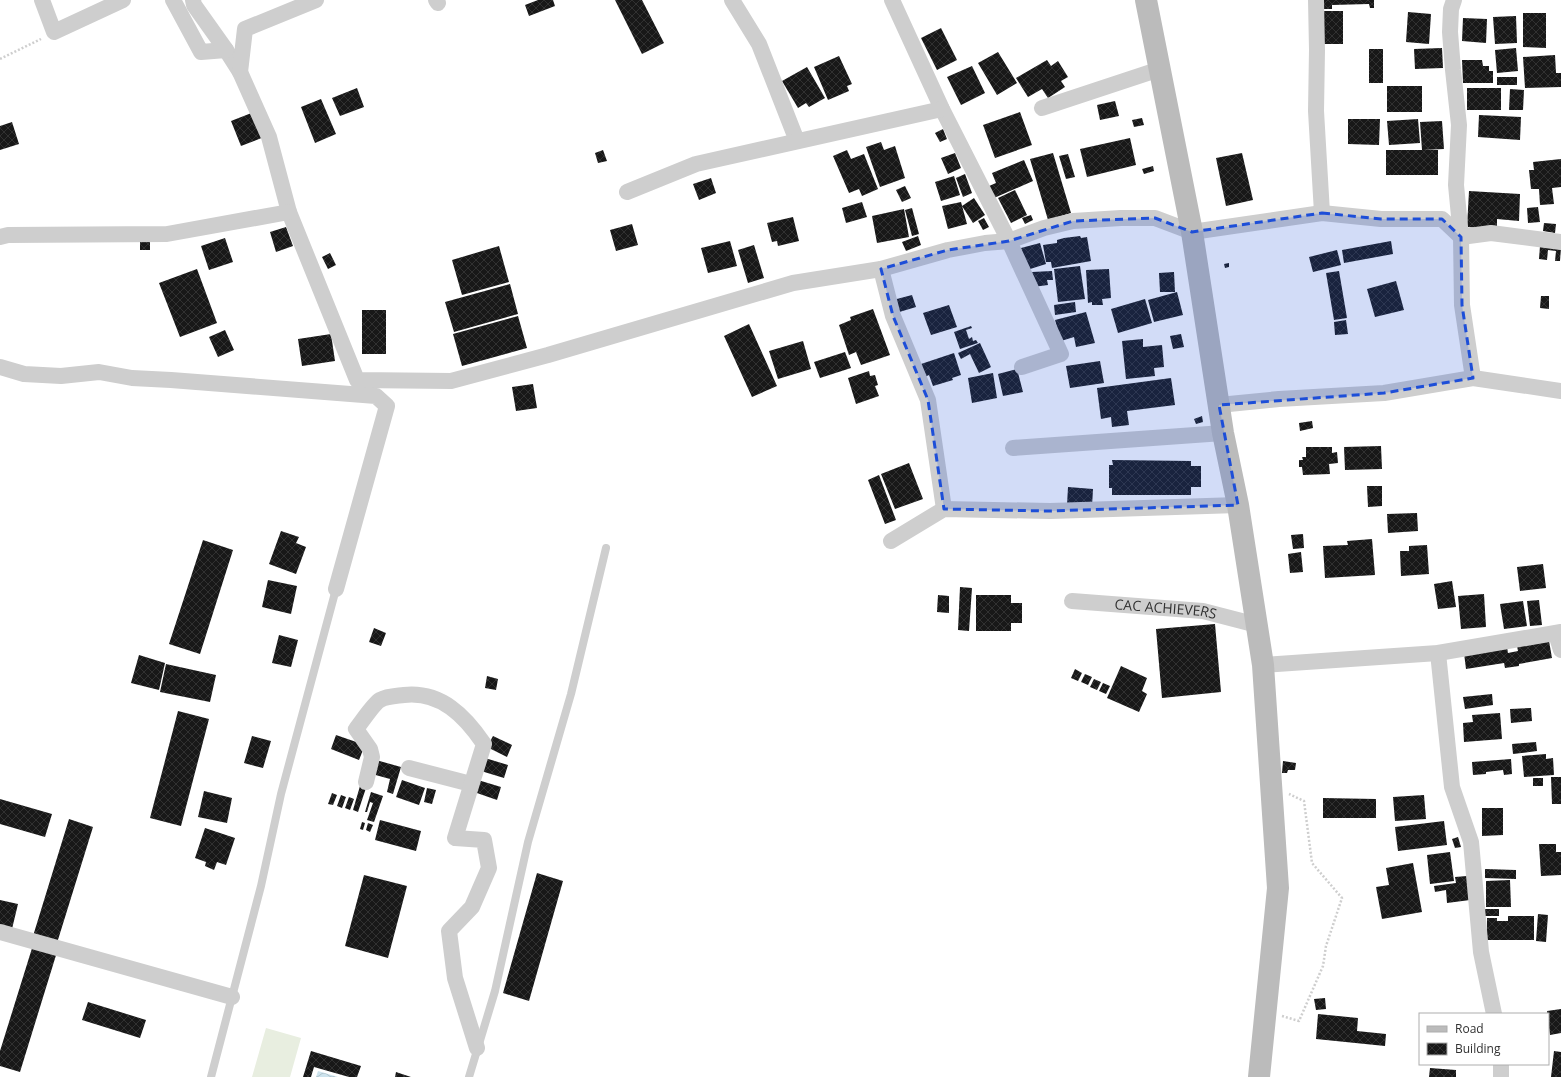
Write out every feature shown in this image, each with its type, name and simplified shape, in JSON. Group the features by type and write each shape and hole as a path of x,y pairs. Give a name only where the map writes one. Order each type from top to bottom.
{"street":[{"path":"42,0 54,32 123,0"},
{"path":"173,0 201,52 226,50"},
{"path":"193,0 194,5 240,72 269,137 289,212 357,380 451,381 548,355 793,283 881,269 948,250 985,243 1009,241 1044,228 1073,221 1121,218 1155,218 1192,232 1322,213 1381,219 1442,219 1461,237"},
{"path":"240,72 245,29 316,0"},
{"path":"732,0 759,44 797,141"},
{"path":"892,0 942,109 1009,241 1062,354 1022,367"},
{"path":"1146,0 1192,232 1222,433 1238,505 1258,625 1263,665 1278,888 1259,1077"},
{"path":"1316,0 1316,111 1322,213"},
{"path":"1454,0 1451,9 1450,32 1459,125 1456,185 1461,237 1462,305 1473,378"},
{"path":"1042,108 1160,69"},
{"path":"627,192 696,164 942,109"},
{"path":"0,237 8,235 168,234 289,212"},
{"path":"1461,237 1491,232 1561,242"},
{"path":"881,269 893,316 928,400 944,509"},
{"path":"0,367 24,374 60,376 99,372 132,378 376,396 387,406 336,589"},
{"path":"1219,405 1278,399 1384,393 1473,378 1561,391"},
{"path":"1014,448 1222,433"},
{"path":"891,541 944,509 1050,511 1238,505"},
{"name":"CAC ACHIEVERS","path":"1072,601 1202,611 1258,625"},
{"path":"1263,665 1438,653 1558,633 1561,650"},
{"path":"1438,653 1452,787 1472,842 1481,952 1494,1013"},
{"path":"366,782 372,757 370,749 356,729 379,701 392,696 411,694 433,697 455,710 472,727 484,744 456,838 484,840 489,868 472,907 449,931 454,978 477,1048"},
{"path":"409,768 471,784"},
{"path":"0,932 232,997"},
{"path":"1501,1065 1502,1077"}],"lane":[{"path":"469,1077 495,991 528,842 571,694 606,548"},
{"path":"211,1077 261,886 281,794 336,589"}],"path":[{"path":"0,59 54,32"},
{"path":"1266,1011 1299,1021 1322,966 1326,946 1342,898 1312,863 1304,802 1271,785"}],"highlighted area":[{"path":"1322,213 1381,219 1442,219 1461,237 1462,305 1473,378 1384,393 1219,405 1238,505 1050,511 944,509 928,400 893,316 881,269 948,250 1009,241 1073,221 1155,218 1192,232"}],"shaded area":[{"path":"266,1028 301,1038 290,1077 252,1077"}],"water":[{"path":"318,1071 338,1077 316,1077"}],"building":[{"path":"538,0 553,0 555,6 529,16 525,5"},
{"path":"615,0 642,0 664,43 642,54"},
{"path":"1323,0 1374,0 1374,8 1370,8 1369,4 1332,5 1332,9 1323,9"},
{"path":"1322,11 1343,11 1343,44 1323,44"},
{"path":"1408,12 1431,14 1429,44 1406,42"},
{"path":"1523,13 1546,13 1546,48 1523,47"},
{"path":"1516,16 1517,43 1495,44 1493,17"},
{"path":"1463,18 1487,19 1486,43 1462,41"},
{"path":"941,28 957,60 937,70 921,38"},
{"path":"1442,48 1443,68 1415,69 1414,49"},
{"path":"1516,48 1518,71 1497,73 1495,50"},
{"path":"1369,49 1383,49 1383,83 1369,83"},
{"path":"998,52 1017,83 997,95 978,63"},
{"path":"1555,55 1556,73 1561,73 1561,87 1525,88 1523,57"},
{"path":"839,56 852,84 847,86 849,91 828,100 814,67"},
{"path":"1047,60 1051,66 1058,61 1068,77 1061,81 1065,87 1048,98 1042,89 1028,97 1016,78"},
{"path":"1462,60 1482,60 1483,66 1489,66 1489,71 1493,71 1493,83 1463,83"},
{"path":"972,66 985,93 961,105 947,77"},
{"path":"807,67 825,98 809,107 806,103 798,108 782,81"},
{"path":"1497,77 1517,77 1517,85 1497,85"},
{"path":"1387,86 1422,86 1422,112 1387,112"},
{"path":"357,88 364,107 340,116 332,98"},
{"path":"1467,88 1501,88 1501,110 1467,110"},
{"path":"1510,89 1524,90 1523,110 1509,110"},
{"path":"321,99 336,134 315,143 301,107"},
{"path":"1115,101 1119,116 1100,120 1097,105"},
{"path":"254,112 264,137 241,146 231,121"},
{"path":"1020,112 1032,145 995,158 983,125"},
{"path":"1479,115 1521,117 1520,140 1478,137"},
{"path":"1142,118 1144,125 1134,127 1132,120"},
{"path":"1348,119 1380,119 1379,145 1348,144"},
{"path":"1418,119 1420,143 1389,145 1387,121"},
{"path":"1442,121 1444,149 1423,150 1438,150 1438,175 1386,175 1386,150 1422,150 1420,122"},
{"path":"12,122 19,144 0,150 0,126"},
{"path":"943,129 947,139 940,142 935,133"},
{"path":"1130,138 1136,165 1087,177 1080,149"},
{"path":"881,142 884,150 895,146 905,178 880,187 866,147"},
{"path":"603,150 607,161 598,163 595,153"},
{"path":"847,150 851,159 864,154 878,189 862,196 859,189 849,193 833,156"},
{"path":"955,153 961,168 948,174 941,158"},
{"path":"1053,153 1071,213 1048,220 1030,159"},
{"path":"1242,153 1253,200 1226,206 1216,158"},
{"path":"1068,154 1075,177 1066,179 1059,156"},
{"path":"1561,159 1561,187 1552,188 1554,204 1540,205 1539,189 1531,189 1529,170 1534,170 1533,162"},
{"path":"1024,160 1033,181 994,198 989,186 996,183 992,173"},
{"path":"1153,166 1154,171 1144,174 1142,169"},
{"path":"965,174 972,193 963,197 956,178"},
{"path":"954,176 960,195 941,201 935,182"},
{"path":"711,178 716,193 699,200 693,184"},
{"path":"905,186 911,198 902,202 896,190"},
{"path":"1015,190 1027,215 1011,223 998,198"},
{"path":"1469,191 1520,194 1519,221 1497,219 1497,229 1467,227"},
{"path":"974,198 985,215 973,223 962,206"},
{"path":"862,202 867,217 846,223 842,208"},
{"path":"961,202 967,224 948,229 942,206"},
{"path":"1538,207 1540,222 1528,223 1527,208"},
{"path":"912,208 919,234 912,236 905,210"},
{"path":"904,209 909,237 877,243 872,216"},
{"path":"1031,215 1033,220 1025,224 1022,218"},
{"path":"793,217 799,241 778,246 777,241 772,242 767,223"},
{"path":"984,218 989,227 983,230 978,221"},
{"path":"1544,223 1556,224 1555,233 1543,231"},
{"path":"632,224 638,245 616,251 610,230"},
{"path":"286,227 293,246 276,252 270,232"},
{"path":"918,236 921,245 906,251 902,242"},
{"path":"1080,236 1081,238 1087,237 1091,261 1052,268 1051,262 1046,262 1043,245 1057,243 1057,240 1064,238"},
{"path":"225,238 233,262 209,270 201,246"},
{"path":"140,241 150,241 150,250 140,250"},
{"path":"730,241 737,266 708,273 701,248"},
{"path":"1391,241 1393,254 1344,263 1342,250"},
{"path":"1040,243 1046,264 1027,270 1021,248"},
{"path":"754,245 764,278 748,283 738,250"},
{"path":"499,246 509,282 462,295 452,260"},
{"path":"1540,246 1561,248 1560,261 1555,261 1556,251 1548,250 1547,260 1539,259"},
{"path":"1337,250 1341,265 1313,272 1309,257"},
{"path":"330,253 336,265 328,269 322,257"},
{"path":"1229,263 1229,267 1225,268 1224,264"},
{"path":"1080,266 1085,299 1058,302 1054,269"},
{"path":"197,269 217,323 180,337 159,283"},
{"path":"1109,269 1111,298 1102,299 1103,305 1092,305 1092,302 1088,303 1086,270"},
{"path":"1052,271 1053,280 1047,280 1048,285 1033,287 1032,272"},
{"path":"1339,271 1347,318 1334,320 1326,273"},
{"path":"1174,272 1175,292 1160,292 1159,273"},
{"path":"1396,281 1404,310 1375,317 1367,289"},
{"path":"510,284 518,314 454,332 445,302"},
{"path":"1177,292 1183,315 1154,322 1148,300"},
{"path":"912,295 916,307 896,313 893,300"},
{"path":"1541,296 1549,296 1549,309 1540,308"},
{"path":"1145,299 1152,323 1118,333 1111,309"},
{"path":"1075,302 1076,312 1055,315 1054,305"},
{"path":"949,305 957,327 931,335 923,313"},
{"path":"873,309 890,355 861,365 856,352 849,355 839,325 851,320 850,317"},
{"path":"362,310 386,310 386,354 362,354"},
{"path":"1086,312 1095,343 1076,347 1074,337 1061,341 1055,320"},
{"path":"518,316 527,348 462,366 453,334"},
{"path":"1346,320 1348,334 1335,335 1334,322"},
{"path":"749,324 777,386 752,397 724,336"},
{"path":"971,326 972,328 966,330 969,339 972,337 973,341 976,340 978,343 960,349 954,332"},
{"path":"225,330 234,350 218,357 209,337"},
{"path":"331,334 335,361 302,366 298,339"},
{"path":"1181,334 1184,347 1173,349 1170,336"},
{"path":"1143,339 1143,347 1162,345 1164,367 1154,368 1155,376 1126,379 1122,341"},
{"path":"803,341 811,369 778,379 769,351"},
{"path":"980,343 991,367 979,373 970,354 961,359 958,353"},
{"path":"845,352 851,368 820,378 814,362"},
{"path":"954,353 961,375 952,378 953,380 933,386 929,375 925,377 921,364"},
{"path":"1100,361 1104,383 1070,388 1066,366"},
{"path":"1017,369 1023,392 1003,396 998,374"},
{"path":"869,371 870,376 875,375 878,385 875,386 879,396 856,404 848,378"},
{"path":"993,373 997,398 972,403 968,378"},
{"path":"1171,378 1175,405 1127,411 1129,425 1112,427 1111,417 1101,419 1097,388"},
{"path":"533,384 537,408 516,411 512,387"},
{"path":"1202,416 1203,422 1196,424 1194,419"},
{"path":"1312,421 1313,428 1300,431 1299,423"},
{"path":"1381,446 1382,469 1345,470 1344,447"},
{"path":"1306,447 1332,447 1332,453 1337,452 1338,463 1329,464 1330,474 1303,475 1302,467 1299,467 1299,460 1303,460 1302,457 1306,457"},
{"path":"1112,460 1191,461 1191,466 1201,466 1201,487 1191,487 1191,495 1112,495 1112,488 1109,488 1109,465 1113,465"},
{"path":"909,463 923,499 895,509 881,474"},
{"path":"879,475 896,520 885,524 868,480"},
{"path":"1367,486 1382,486 1382,506 1368,507"},
{"path":"1068,487 1093,489 1092,507 1067,505"},
{"path":"1417,513 1418,531 1388,533 1387,514"},
{"path":"281,531 299,537 296,543 306,547 296,574 269,564"},
{"path":"1303,534 1304,548 1293,549 1291,535"},
{"path":"1372,539 1375,575 1325,578 1323,546 1348,545 1347,541"},
{"path":"203,540 233,550 200,654 169,644"},
{"path":"1427,545 1429,574 1401,576 1400,551 1409,551 1409,546"},
{"path":"1301,552 1303,572 1290,573 1288,554"},
{"path":"1543,564 1546,588 1520,591 1517,567"},
{"path":"268,580 297,586 291,614 262,607"},
{"path":"1452,581 1456,607 1438,609 1434,584"},
{"path":"960,587 972,588 969,631 958,630"},
{"path":"1484,594 1486,627 1461,629 1458,596"},
{"path":"938,595 949,596 949,613 937,612"},
{"path":"976,595 1011,595 1011,603 1022,603 1022,623 1011,623 1011,631 976,631"},
{"path":"1539,600 1542,625 1530,626 1527,601"},
{"path":"1523,601 1527,626 1504,629 1500,604"},
{"path":"1215,624 1221,692 1162,698 1156,629"},
{"path":"374,628 386,633 381,646 369,642"},
{"path":"279,635 298,640 291,667 272,663"},
{"path":"1549,641 1552,658 1505,668 1504,663 1466,669 1464,653 1507,647 1508,653 1518,651 1517,646"},
{"path":"139,655 165,663 159,690 131,683"},
{"path":"166,664 216,675 210,702 160,692"},
{"path":"1121,666 1147,678 1142,691 1147,694 1139,712 1107,698"},
{"path":"1075,669 1082,673 1078,681 1071,678"},
{"path":"1085,674 1092,677 1088,685 1081,682"},
{"path":"487,676 498,679 496,690 485,688"},
{"path":"1094,679 1101,682 1097,690 1090,687"},
{"path":"1103,683 1110,686 1106,694 1099,691"},
{"path":"1492,694 1493,705 1465,709 1463,697"},
{"path":"1531,708 1532,721 1511,723 1510,709"},
{"path":"178,711 209,719 181,826 150,818"},
{"path":"1500,713 1502,739 1464,742 1463,723 1473,722 1472,715"},
{"path":"336,735 365,745 359,760 331,749"},
{"path":"252,736 271,741 263,768 244,763"},
{"path":"493,736 512,745 507,757 487,747"},
{"path":"1536,742 1537,751 1513,754 1512,744"},
{"path":"1546,754 1546,759 1553,758 1554,775 1524,777 1522,756"},
{"path":"485,758 508,765 504,778 481,771"},
{"path":"1511,759 1512,774 1504,775 1503,770 1473,775 1472,762"},
{"path":"376,760 401,767 393,794 387,792 390,779 372,774"},
{"path":"1283,761 1296,763 1295,770 1288,770 1287,773 1282,773"},
{"path":"1551,777 1561,777 1561,804 1552,804"},
{"path":"1533,778 1543,778 1543,786 1533,786"},
{"path":"402,780 425,788 419,805 396,797"},
{"path":"478,780 501,787 497,800 474,792"},
{"path":"360,786 366,788 358,812 353,810"},
{"path":"427,788 436,790 432,804 424,802"},
{"path":"204,791 232,798 227,823 198,817"},
{"path":"371,792 383,796 374,822 367,820 373,803 370,802 367,812 365,812"},
{"path":"332,793 337,795 333,805 328,804"},
{"path":"341,795 346,797 342,808 337,806"},
{"path":"1424,795 1426,819 1395,821 1393,797"},
{"path":"349,797 354,799 350,810 345,808"},
{"path":"1323,798 1376,799 1376,818 1323,818"},
{"path":"0,799 52,814 45,837 0,824"},
{"path":"1482,808 1503,808 1503,835 1482,836"},
{"path":"69,819 93,827 57,943 33,936"},
{"path":"380,820 421,831 416,851 375,840"},
{"path":"1444,821 1447,845 1398,851 1395,827"},
{"path":"362,822 365,823 363,830 360,829"},
{"path":"368,823 373,825 370,832 366,830"},
{"path":"205,828 235,838 226,865 217,862 214,870 205,866 206,862 195,858"},
{"path":"1458,837 1461,847 1455,848 1452,839"},
{"path":"1539,844 1556,844 1556,852 1561,852 1561,875 1541,876"},
{"path":"1450,852 1454,881 1430,884 1427,855"},
{"path":"1413,863 1422,912 1382,919 1376,887 1389,885 1386,868"},
{"path":"1485,869 1516,870 1516,879 1485,878"},
{"path":"537,873 563,881 529,1001 503,993"},
{"path":"364,875 407,886 388,958 345,946"},
{"path":"1467,876 1470,900 1447,903 1446,890 1435,892 1434,886 1456,883 1455,877"},
{"path":"1510,880 1511,907 1486,907 1486,881"},
{"path":"0,900 18,904 12,929 0,925"},
{"path":"1485,909 1499,909 1499,916 1485,916"},
{"path":"1538,914 1548,915 1546,942 1536,941"},
{"path":"1508,916 1534,916 1534,940 1487,940 1487,918 1497,918 1497,921 1508,921"},
{"path":"33,945 57,952 20,1072 0,1066 0,1051"},
{"path":"1325,998 1326,1009 1316,1010 1314,999"},
{"path":"88,1002 146,1020 140,1038 82,1020"},
{"path":"1561,1009 1561,1033 1550,1035 1549,1013 1547,1013 1547,1011"},
{"path":"1318,1014 1358,1018 1357,1031 1386,1034 1385,1046 1316,1039"},
{"path":"311,1051 361,1066 357,1077 349,1077 314,1067 311,1077 303,1077"},
{"path":"1554,1051 1561,1052 1561,1077 1551,1077"},
{"path":"1430,1068 1456,1070 1456,1077 1429,1077"},
{"path":"396,1072 411,1077 395,1077"}]}
